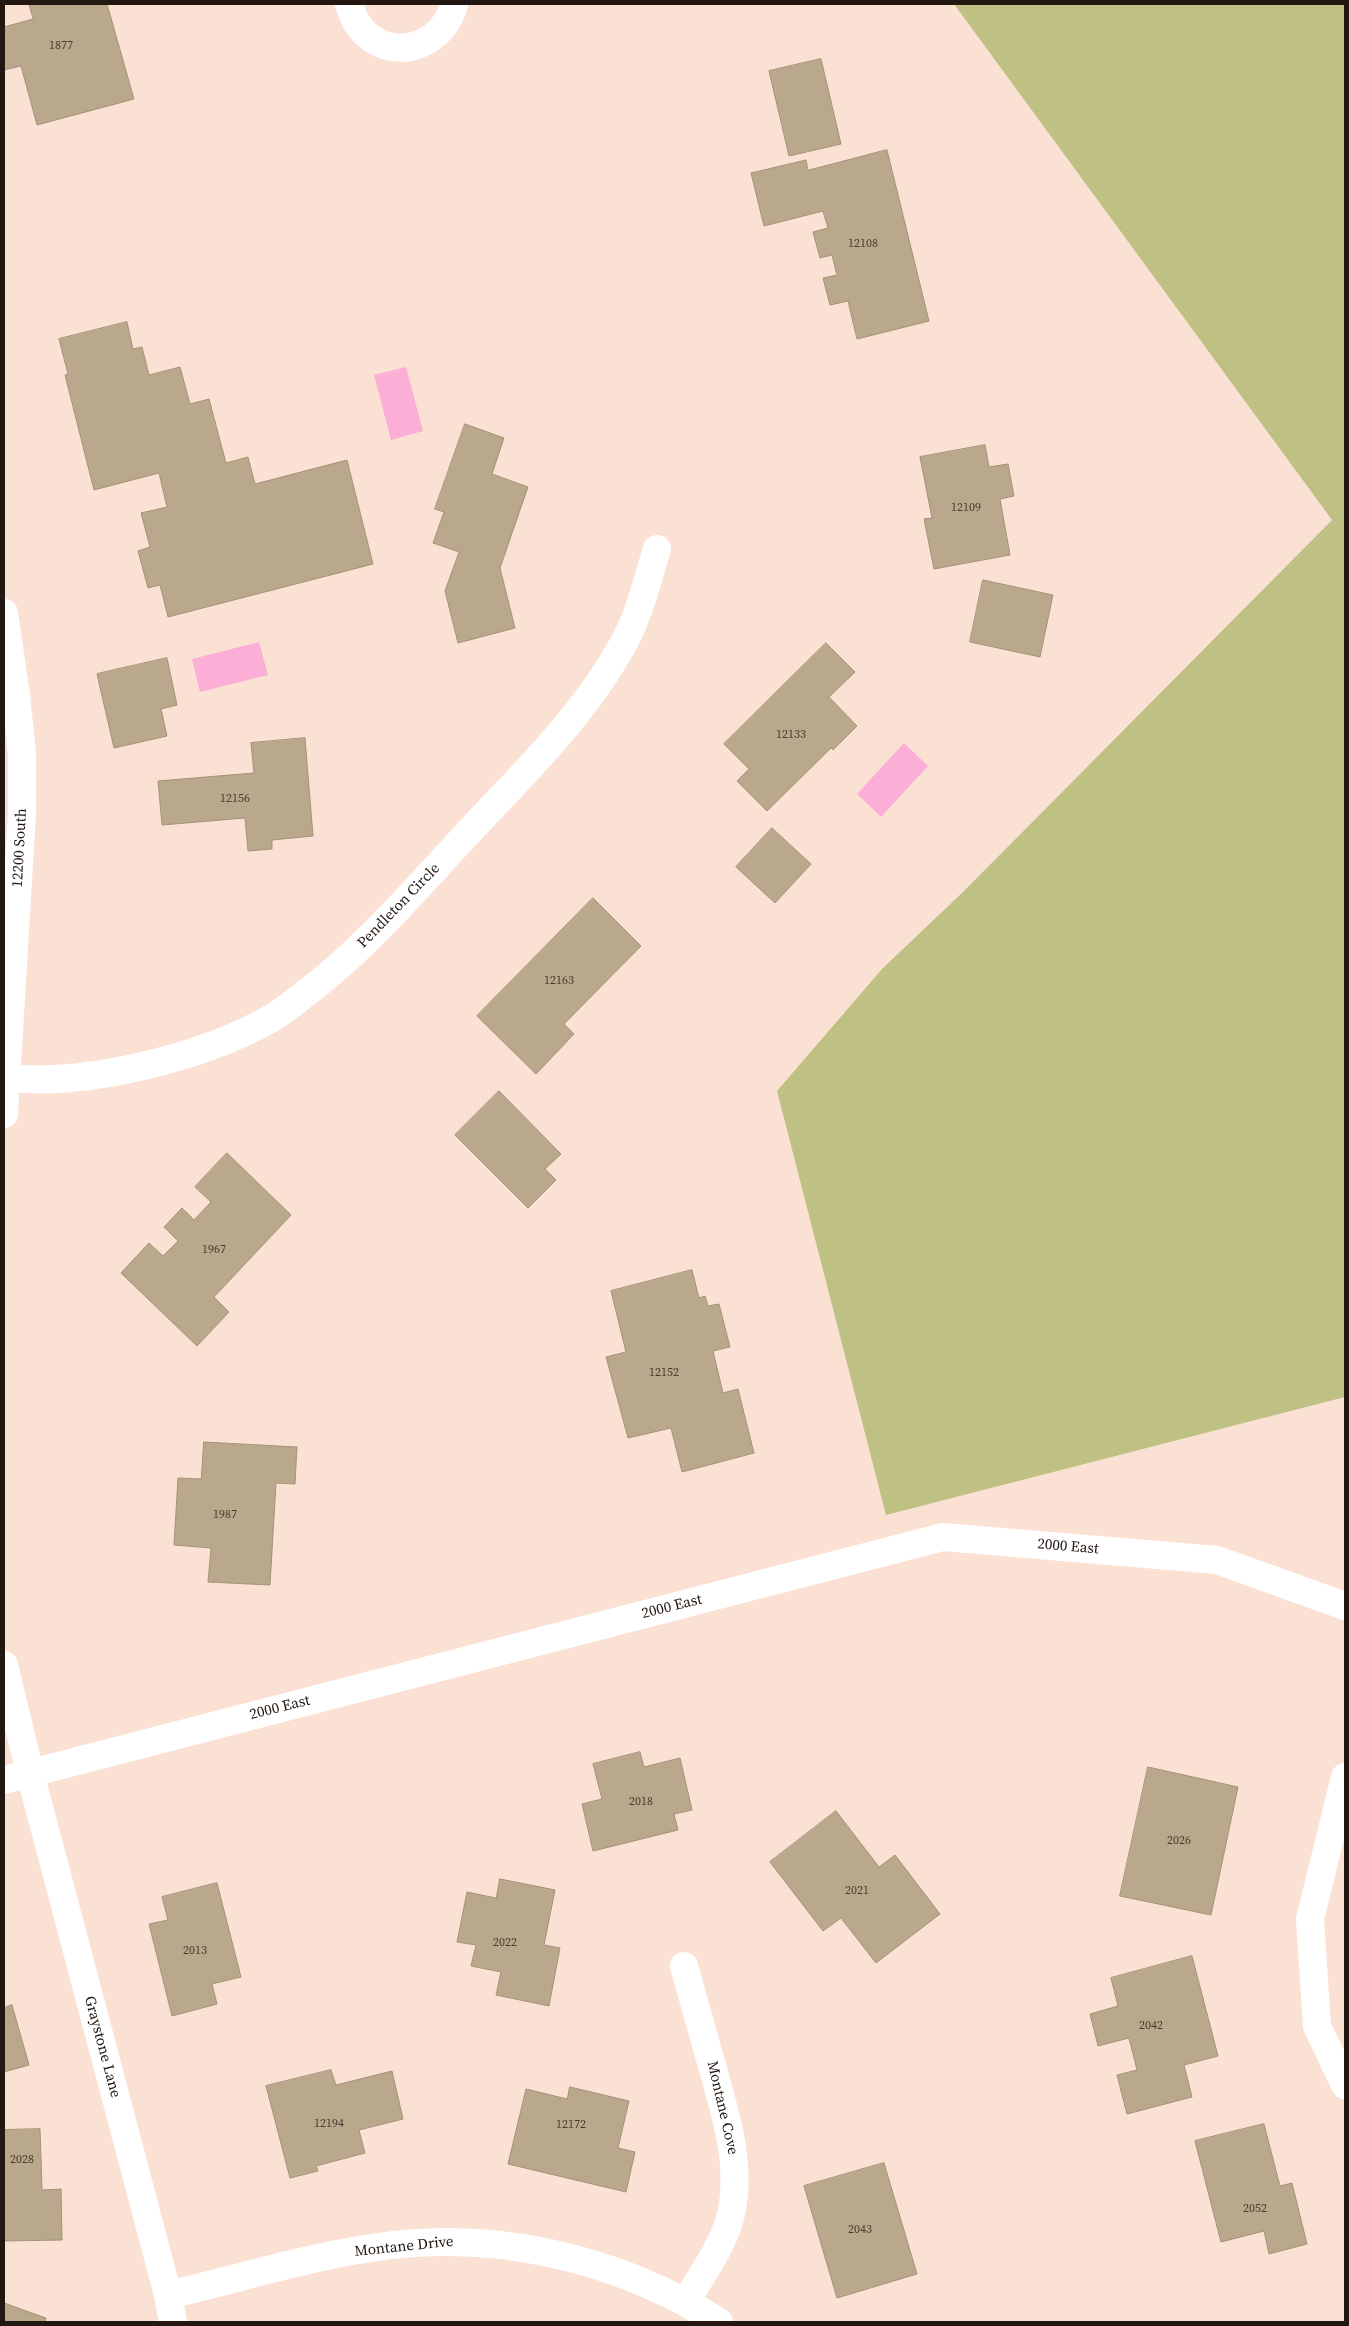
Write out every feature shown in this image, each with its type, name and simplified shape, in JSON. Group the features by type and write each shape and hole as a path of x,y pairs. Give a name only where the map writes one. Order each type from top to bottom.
{"street":[{"path":"349,4 355,20 365,34 379,44 396,48 413,47 429,41 442,30 451,16 454,4"},
{"name":"Pendleton Circle","path":"5,1078 66,1079 141,1066 210,1047 273,1018 323,981 383,925 554,740 594,690 623,645 642,598 656,549"},
{"name":"12200 South","path":"4,613 15,685 22,754 22,814 4,1114"},
{"name":"2000 East","path":"4,1780 943,1537 1217,1560 1345,1606"},
{"path":"4,1665 30,1773"},
{"name":"Graystone Lane","path":"30,1773 168,2295 172,2322"},
{"path":"1345,1777 1310,1918 1317,2026 1345,2085"},
{"name":"Montane Cove","path":"684,1966 729,2127 734,2156 735,2186 730,2216 720,2243 686,2301"},
{"name":"Montane Drive","path":"168,2295 370,2248 417,2242 463,2241 510,2246 555,2254 643,2282 686,2301 719,2322"}],"green space":[{"path":"954,4 1345,4 1345,1397 886,1515 777,1091 882,969 963,892 1332,520"}],"shaded area":[{"path":"406,367 423,431 391,440 374,375"},
{"path":"259,642 268,675 200,692 192,659"},
{"path":"904,743 928,766 881,817 857,794"}],"building":[{"path":"29,4 107,4 134,99 37,125 21,66 4,70 4,27 33,19"},
{"path":"821,59 841,144 789,156 769,71"},
{"path":"887,150 929,321 857,339 848,301 830,305 823,278 837,275 832,255 820,258 813,232 828,228 823,211 764,226 751,173 806,160 808,170"},
{"path":"127,322 133,349 142,347 149,375 180,367 190,404 209,399 226,463 248,457 255,484 347,460 373,564 168,617 160,585 148,588 138,551 150,547 141,513 167,507 159,473 94,490 65,375 68,374 59,339"},
{"path":"465,424 504,438 492,474 528,487 500,568 515,628 458,643 445,591 459,552 433,543 444,512 435,509"},
{"path":"985,445 989,467 1008,464 1014,496 1000,499 1010,555 934,569 924,519 932,518 920,457"},
{"path":"983,580 1053,595 1040,657 970,642"},
{"path":"826,643 855,672 829,697 857,726 833,750 831,748 767,811 737,781 749,769 724,744"},
{"path":"167,658 177,705 161,709 167,736 114,748 97,674"},
{"path":"305,738 313,836 272,840 272,849 248,851 245,818 162,825 158,781 254,773 251,743"},
{"path":"772,828 811,864 775,903 736,867"},
{"path":"593,898 641,946 564,1024 574,1034 536,1074 477,1016"},
{"path":"499,1091 561,1154 545,1169 556,1180 528,1208 455,1135"},
{"path":"227,1153 291,1215 214,1297 229,1312 197,1346 121,1273 149,1243 163,1256 178,1241 164,1227 182,1208 194,1220 211,1202 195,1187"},
{"path":"692,1270 699,1298 705,1296 708,1306 719,1304 730,1347 713,1351 723,1393 738,1389 754,1453 682,1472 671,1428 628,1438 606,1357 626,1352 611,1291"},
{"path":"204,1442 297,1447 295,1484 276,1483 270,1585 208,1582 211,1548 174,1545 178,1478 201,1479"},
{"path":"640,1752 644,1767 680,1758 692,1810 674,1814 678,1830 593,1851 582,1804 602,1799 593,1764"},
{"path":"1148,1767 1238,1787 1211,1915 1120,1896"},
{"path":"836,1811 879,1867 895,1855 940,1914 876,1963 841,1918 823,1931 770,1862"},
{"path":"500,1879 555,1890 544,1945 560,1948 549,2006 496,1995 501,1972 471,1966 476,1945 457,1942 467,1892 496,1898"},
{"path":"217,1883 241,1977 212,1984 217,2004 172,2016 149,1924 168,1920 162,1897"},
{"path":"1192,1956 1218,2056 1184,2065 1192,2097 1127,2114 1117,2075 1137,2070 1129,2038 1098,2046 1090,2014 1118,2006 1111,1978"},
{"path":"12,2005 29,2065 4,2072 4,2008"},
{"path":"331,2070 336,2085 392,2071 403,2119 359,2130 365,2153 316,2166 318,2171 290,2178 266,2086"},
{"path":"570,2087 629,2101 618,2148 635,2152 626,2192 508,2164 526,2089 567,2099"},
{"path":"1264,2124 1280,2186 1292,2183 1307,2244 1269,2254 1264,2231 1221,2242 1195,2141"},
{"path":"40,2129 42,2190 61,2189 62,2240 4,2241 4,2130"},
{"path":"884,2163 917,2274 837,2298 804,2186"},
{"path":"4,2303 46,2318 45,2322 4,2322"}]}
